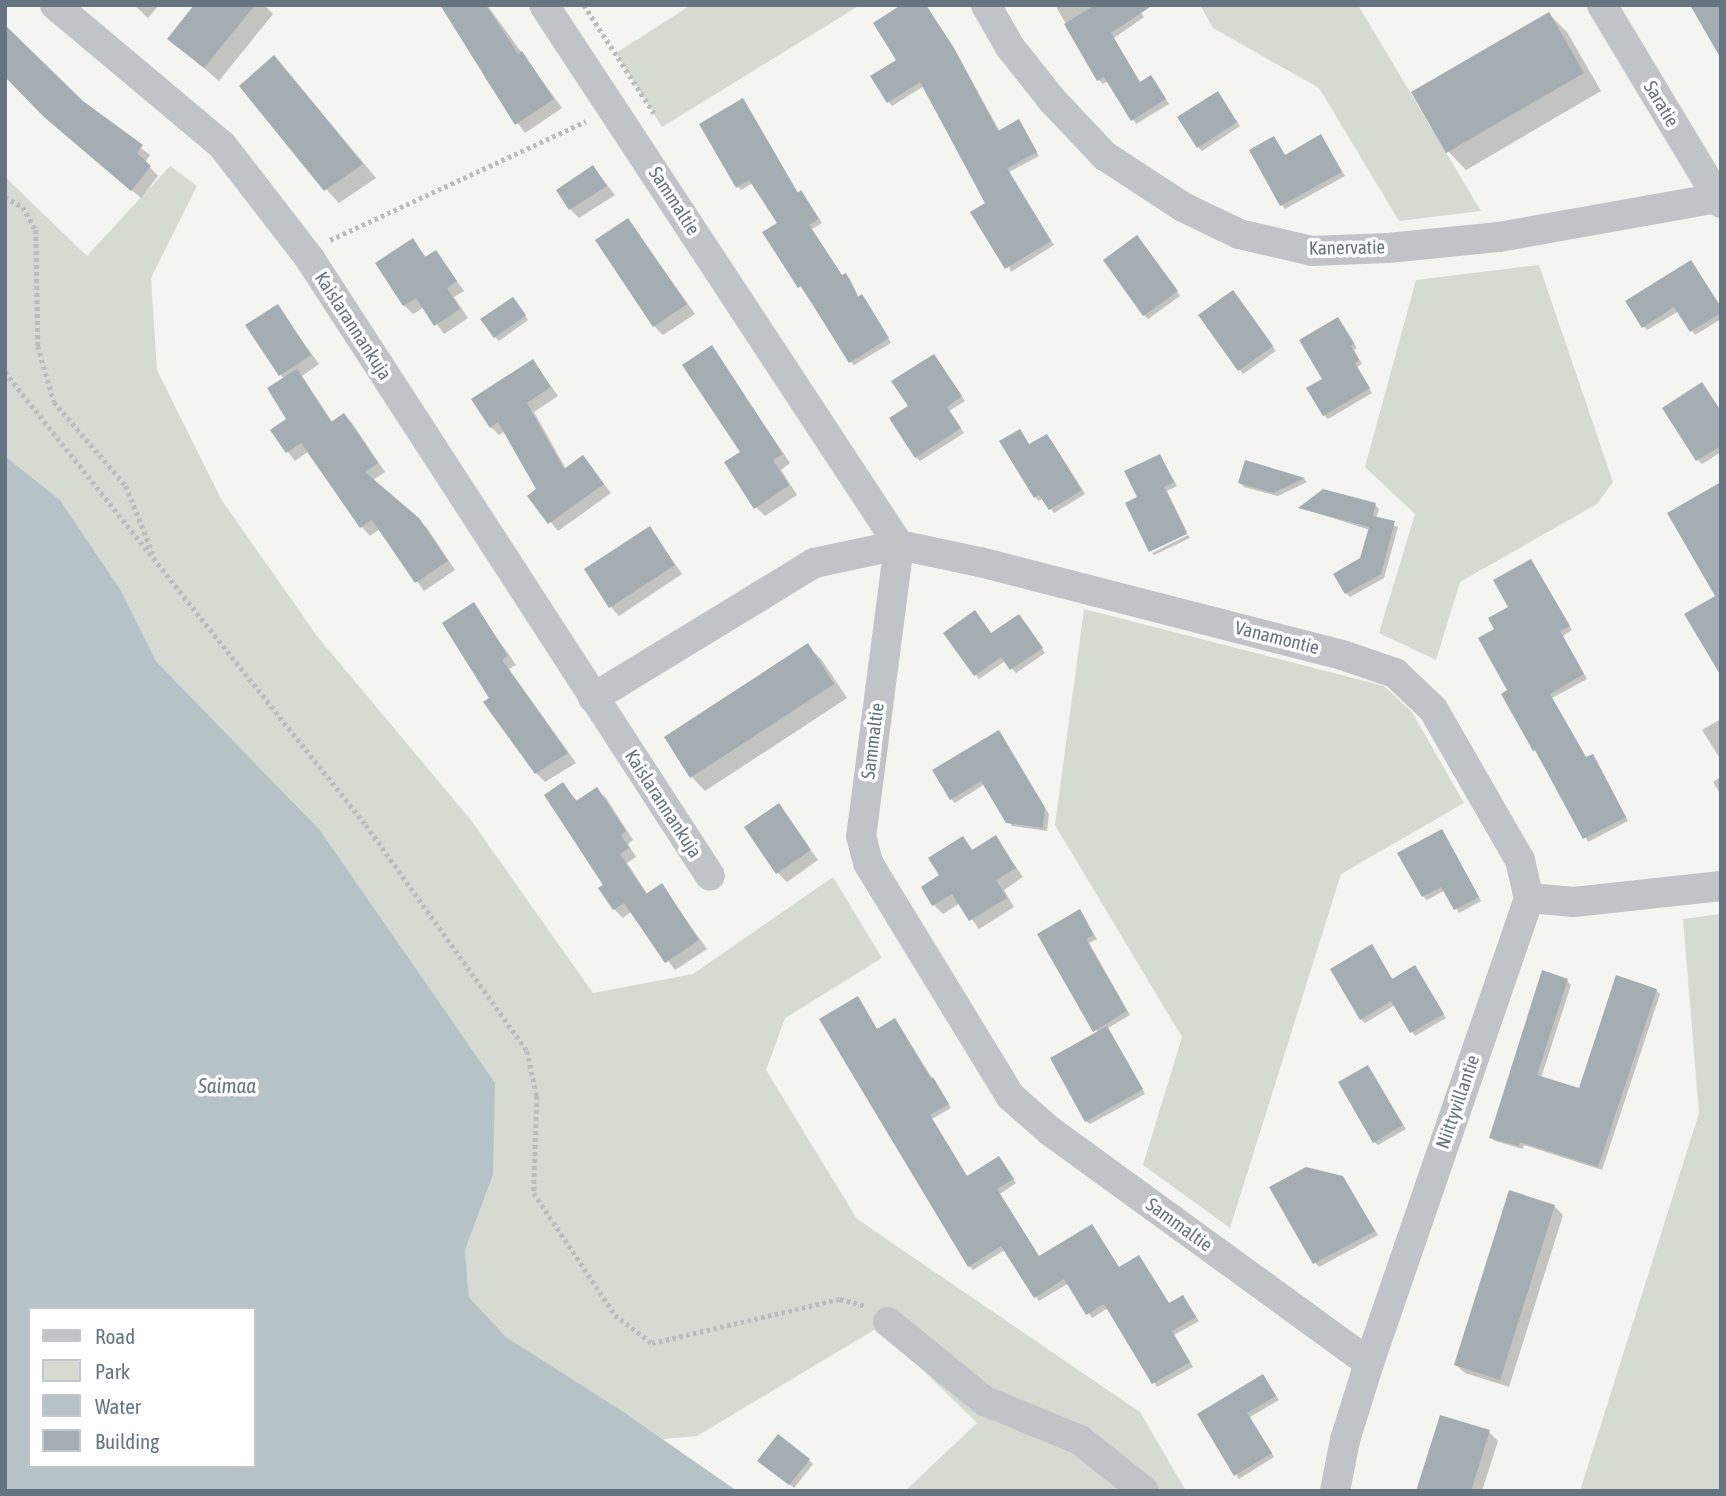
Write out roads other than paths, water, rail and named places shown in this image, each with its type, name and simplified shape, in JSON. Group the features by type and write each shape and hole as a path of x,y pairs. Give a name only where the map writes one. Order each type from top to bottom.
{"street":[{"name":"Kaislarannankuja","path":"55,5 222,145 304,252 710,876"},
{"name":"Sammaltie","path":"544,5 900,545 861,835 869,863 1010,1096 1050,1131 1368,1363"},
{"name":"Kanervatie","path":"986,5 1010,47 1052,100 1105,156 1183,207 1239,234 1312,251 1388,248 1499,237 1719,200"},
{"name":"Saratie","path":"1602,5 1719,200"},
{"path":"593,698 814,563 900,545"},
{"name":"Vanamontie","path":"900,545 980,562 1329,651 1395,673 1433,709 1520,860 1529,898"},
{"path":"1529,898 1574,902 1721,886"},
{"name":"Niittyvillantie","path":"1335,1491 1345,1440 1368,1363 1529,898"},
{"path":"888,1322 985,1401 1080,1440 1144,1491"}],"water":[{"name":"Saimaa","path":"5,456 60,500 120,589 156,661 319,829 495,1083 493,1175 465,1250 469,1297 506,1337 622,1411 737,1491 5,1491"}]}
